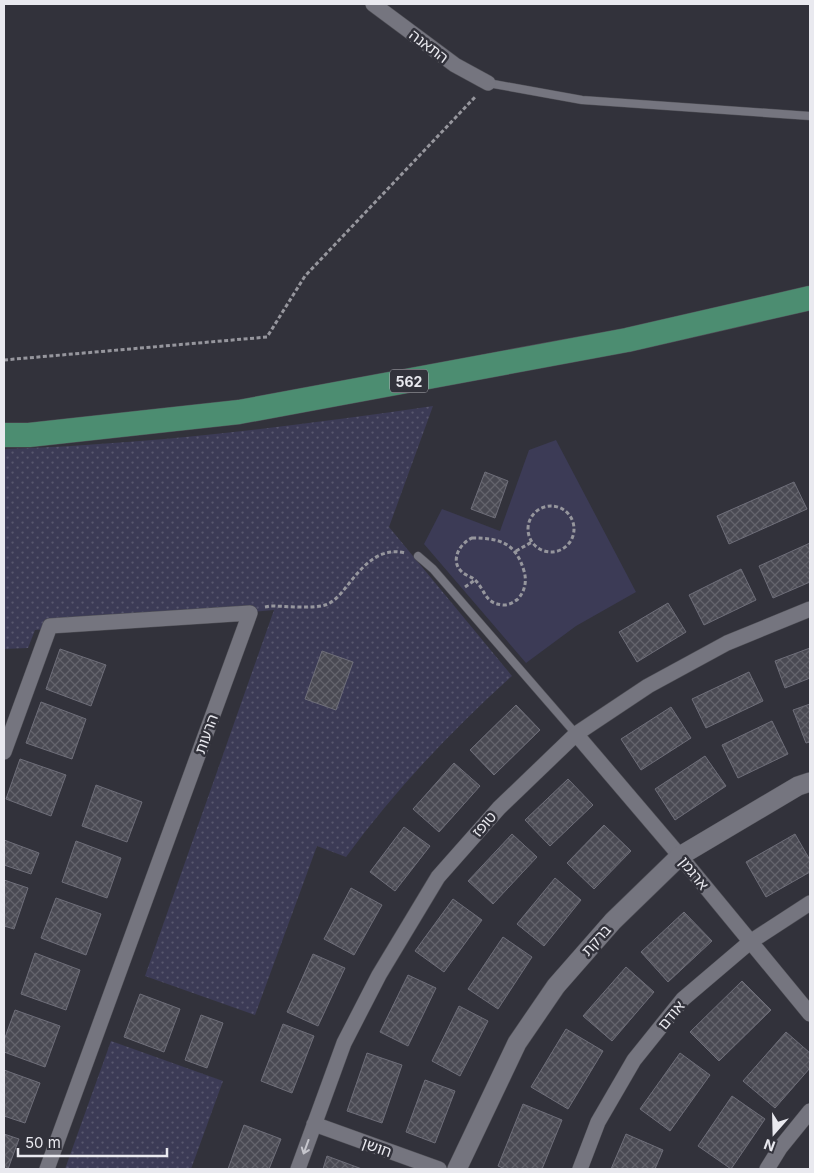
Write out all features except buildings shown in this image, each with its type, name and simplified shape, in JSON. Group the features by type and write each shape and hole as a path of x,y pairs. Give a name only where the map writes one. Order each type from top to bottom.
{"main road":[{"name":"562","path":"4,435 29,435 239,412 627,340 810,298"}],"street":[{"name":"התאנה","path":"373,4 455,65 488,83"},
{"name":"טופז","path":"298,1169 344,1043 379,975 438,877 499,808 576,734 648,686 727,643 810,609"},
{"path":"4,752 50,626 250,613"},
{"name":"הרעות","path":"47,1169 250,613"},
{"name":"ארגמן","path":"576,734 680,856 810,1014"},
{"name":"ברקת","path":"457,1169 517,1043 556,986 613,921 680,856 798,786 810,782"},
{"name":"אודם","path":"580,1169 598,1122 634,1060 683,999 750,942 810,903"},
{"path":"767,1169 780,1148 810,1111"},
{"name":"חושן","path":"314,1124 439,1169"}],"lane":[{"path":"488,83 582,100 810,116"},
{"path":"418,556 433,569 576,734"}],"path":[{"path":"4,360 267,337 305,276 488,83"},
{"path":"551,506 558,507 568,513 572,519 574,533 564,548 554,552 547,551 536,547 532,542 528,532 528,525 532,515 541,508 551,506"},
{"path":"472,538 495,539 516,551 521,559 526,583 515,602 507,605 497,604 489,600 475,580 461,572 457,565 457,554 460,547 465,540 472,538"},
{"path":"516,551 532,542"},
{"path":"250,613 270,606 325,606 336,599 366,563 380,554 399,552 418,556"}],"shaded area":[{"path":"433,406 389,527 512,676 424,762 384,808 346,857 317,846 255,1015 145,976 274,610 35,630 28,648 4,649 4,449 58,447 219,434"},
{"path":"556,440 636,592 576,626 526,663 424,544 442,509 500,531 529,450"},
{"path":"111,1041 223,1081 191,1169 65,1169"}]}
